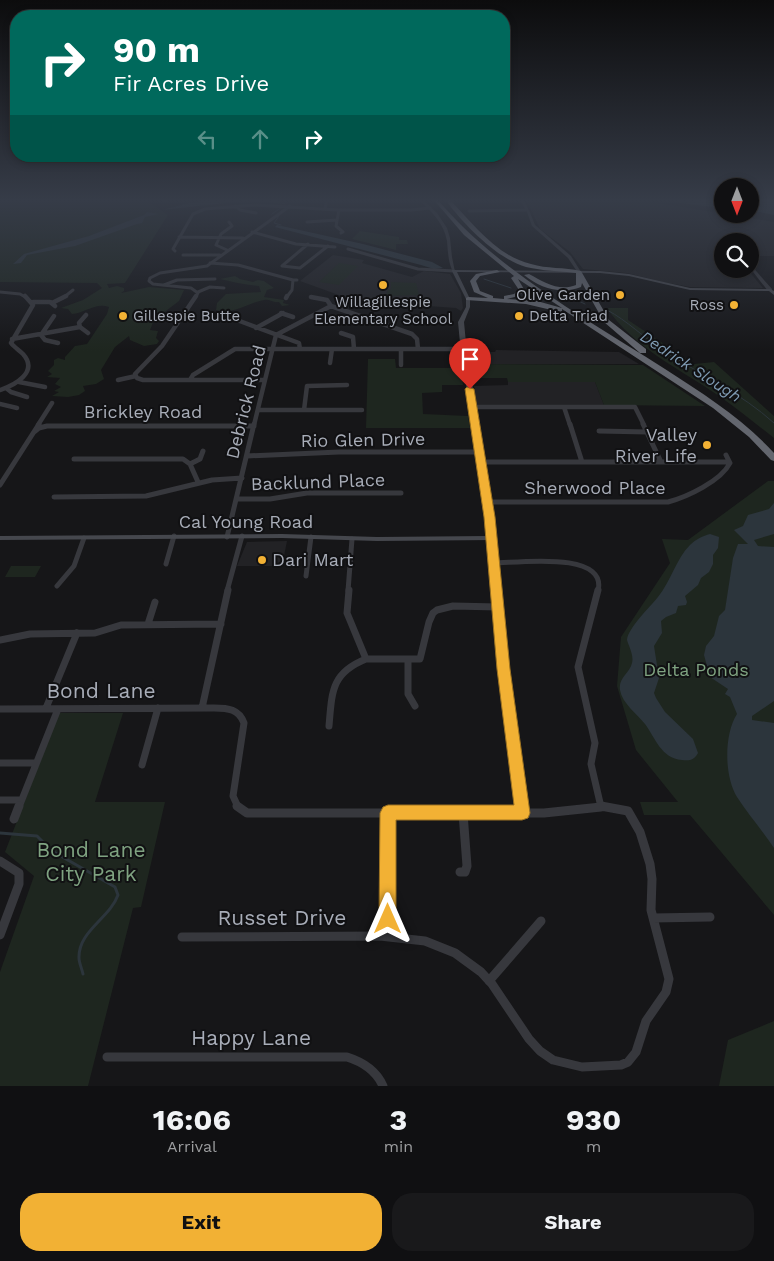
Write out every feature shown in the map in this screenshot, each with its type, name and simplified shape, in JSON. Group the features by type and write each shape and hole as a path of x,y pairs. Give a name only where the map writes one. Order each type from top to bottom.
{"highway":[{"path":"485,250 534,284 675,373"},
{"path":"468,299 502,298 518,294 522,289 487,250"},
{"path":"500,250 514,260 532,267 579,272"},
{"path":"491,254 539,283 553,288 567,289 579,286 579,272"},
{"path":"491,254 733,419 753,435 774,458"},
{"path":"496,272 476,276 473,279 473,284 475,290 480,294 502,298"},
{"path":"579,272 608,323 635,345 740,418 774,450"},
{"path":"468,299 524,301 546,305 571,315 617,341"}],"main road":[{"path":"492,538 461,322 468,307 468,299 454,271 622,274 690,289 772,292"},
{"name":"Cal Young Road","path":"0,538 242,536 492,538"}],"street":[{"path":"198,292 193,289 153,284 149,279 155,274 202,268 227,250"},
{"path":"301,250 282,266 300,269 324,250"},
{"path":"350,250 420,269 454,271"},
{"path":"448,250 450,264 454,271"},
{"path":"562,250 570,257 579,272"},
{"path":"183,255 218,256"},
{"path":"210,263 241,266 295,280 292,291 286,298"},
{"path":"412,273 420,269"},
{"path":"759,276 772,292"},
{"path":"164,285 177,280 214,279"},
{"path":"136,376 138,370 162,346 198,292 210,287 224,288"},
{"path":"0,292 26,296 33,302 54,305 73,290"},
{"path":"311,297 327,300 331,306 412,334 417,338 418,349"},
{"path":"0,390 20,382 27,374 28,366 24,356 12,345 12,339 28,316 33,307 33,302"},
{"name":"Debrick Road","path":"227,536 276,335 331,306"},
{"path":"256,328 281,313 293,317"},
{"path":"80,327 80,323 86,315"},
{"path":"41,335 54,316"},
{"path":"237,320 299,343 300,349"},
{"path":"12,339 80,327 88,333"},
{"path":"341,333 353,337 354,349"},
{"path":"41,335 45,340 58,343"},
{"path":"330,363 332,349"},
{"path":"401,349 402,365"},
{"path":"190,380 192,375 230,350 464,349"},
{"path":"118,380 136,376 143,380 265,380"},
{"path":"20,382 45,387"},
{"path":"304,410 307,386 348,386"},
{"path":"6,388 12,393 27,397"},
{"path":"0,485 52,403"},
{"path":"0,404 17,408"},
{"path":"473,407 636,408 661,462"},
{"path":"564,407 582,462"},
{"path":"258,410 362,410"},
{"name":"Brickley Road","path":"34,432 39,428 47,426 254,426"},
{"path":"599,432 648,432"},
{"path":"190,464 200,459 203,451"},
{"name":"Rio Glen Drive","path":"247,456 336,452 480,452"},
{"path":"482,462 730,462 726,455"},
{"path":"74,459 182,459 190,464 198,482"},
{"path":"713,462 722,466 724,472"},
{"name":"Sherwood Place","path":"487,502 663,503 683,498 724,472 730,462"},
{"path":"54,497 146,496 198,482 221,478 242,478"},
{"name":"Backlund Place","path":"237,499 270,498 307,493 401,493"},
{"path":"166,564 174,536"},
{"path":"202,708 242,536"},
{"path":"306,576 311,537"},
{"path":"57,586 74,566 84,538"},
{"path":"352,538 346,613 366,659"},
{"path":"492,538 504,669 522,813"},
{"path":"494,562 576,563 590,568 598,577 599,586 578,667 595,743 591,764 601,807"},
{"path":"148,624 155,602"},
{"path":"329,726 332,693 336,679 345,670 366,659 417,660 422,657 433,614 439,608 450,606 498,607"},
{"path":"0,640 30,634 98,633 121,624 221,624"},
{"path":"46,708 77,634"},
{"path":"408,660 408,694 415,706"},
{"path":"142,765 158,708"},
{"name":"Bond Lane","path":"0,709 230,709 236,711 243,718 244,729 233,796 234,801 241,810 246,813 264,814 388,813"},
{"path":"14,819 58,709"},
{"path":"0,763 36,763"},
{"path":"0,800 21,800"},
{"name":"Russet Drive","path":"182,937 388,937 416,940 444,948 471,964 489,981 529,1041 548,1058 575,1066 611,1067 622,1065 633,1058 637,1052 648,1014 668,990 668,973 649,901 652,876 636,821 630,813 625,809 601,807 549,813 388,813"},
{"path":"388,813 388,937"},
{"path":"460,872 465,872 467,866 463,813"},
{"path":"0,861 19,873 19,884 0,936"},
{"path":"653,918 710,917"},
{"path":"489,981 542,922"},
{"name":"Happy Lane","path":"106,1057 338,1056 364,1064 376,1074 383,1086"}],"shaded area":[{"path":"40,250 55,250 27,255 21,263 13,264 24,254"},
{"path":"362,250 385,250 432,262 443,268 434,269"},
{"path":"567,250 714,250 714,278 755,278 763,288 690,287 627,273 583,269"},
{"path":"759,250 774,250 774,256 759,256"},
{"name":"Willagillespie Elementary School","path":"333,255 364,260 362,263 412,277 424,271 450,274 461,293 463,308 461,311 456,308 386,303 380,310 300,281"},
{"path":"496,350 619,352 639,364 484,364 482,352 495,352"},
{"path":"508,382 595,382 604,405 477,405 474,386 508,385"},
{"path":"774,503 774,534 754,540 758,546 774,547 774,701 752,716 752,720 774,723 774,848 741,803 733,788 727,755 730,732 737,714 730,697 725,694 728,689 710,677 704,655 706,646 714,636 719,616 725,610 733,558 738,544 748,544 734,530 743,526 748,515 769,509"},
{"path":"710,534 719,537 718,548 713,555 713,564 709,572 685,596 686,605 678,606 676,613 661,621 662,633 654,646 659,678 654,693 656,698 665,712 693,739 698,753 692,760 682,760 669,756 664,752 645,724 621,695 620,686 632,663 632,654 627,640 628,635 663,591 685,551 695,541"},
{"path":"287,541 282,566 237,566 247,542"}],"green space":[{"path":"0,250 146,250 125,283 107,284 109,288 117,286 124,288 124,291 121,293 149,287 184,290 179,301 154,320 150,330 158,331 156,338 159,341 157,344 144,346 130,340 129,336 115,347 101,370 104,379 96,384 83,386 85,391 79,395 68,397 52,396 59,392 54,391 61,387 55,384 60,378 47,377 52,374 48,371 54,365 54,360 58,358 65,360 65,357 75,346 87,344 107,314 109,307 100,306 72,314 68,309 61,308 83,300 102,288 97,283 0,282"},
{"path":"339,263 358,266 339,285 319,282"},
{"path":"235,276 253,282 258,280 264,281 274,288 267,290 264,297 284,300 283,303 290,305 282,306 279,302 266,300 258,301 235,310 216,310 217,303 226,294 261,292 259,286 220,279"},
{"path":"391,282 416,283 419,295 386,296 388,290 391,289"},
{"path":"607,308 628,308 628,320 694,364 714,362 774,416 774,438 726,401 658,357 630,335"},
{"path":"368,359 395,359 396,368 461,368 463,385 442,385 442,392 422,393 423,414 468,416 470,428 366,428"},
{"path":"472,364 643,365 705,406 604,405 595,382 508,382 507,378 474,378"},
{"name":"Delta Ponds","path":"768,481 774,481 774,915 690,815 644,815 640,802 678,802 636,750 617,686 621,637 670,563 662,539 688,540"},
{"path":"11,566 41,566 35,577 5,577"},
{"name":"Bond Lane City Park","path":"59,713 123,713 95,802 165,802 141,907 133,908 88,1086 0,1086 0,972 34,876 5,852"},
{"path":"774,1021 774,1086 719,1086 728,1040"}],"waterway":[{"name":"Dedrick Slough","path":"484,279 511,288"},
{"name":"Dedrick Slough","path":"566,295 585,304"},
{"name":"Dedrick Slough","path":"607,310 664,351 748,402 774,423"},
{"path":"0,833 37,836 52,851 115,887 118,895 114,903 89,932 80,948 79,960 83,974"}],"place":[{"name":"Willagillespie Elementary School","path":"383,285"},
{"name":"Olive Garden","path":"620,295"},
{"name":"Ross","path":"734,305"},
{"name":"Gillespie Butte","path":"123,316"},
{"name":"Delta Triad","path":"519,316"},
{"name":"Valley River Life","path":"707,445"},
{"name":"Dari Mart","path":"262,560"}],"route":[{"path":"388,919 388,813 522,813 504,669 490,517 470,389"}]}
